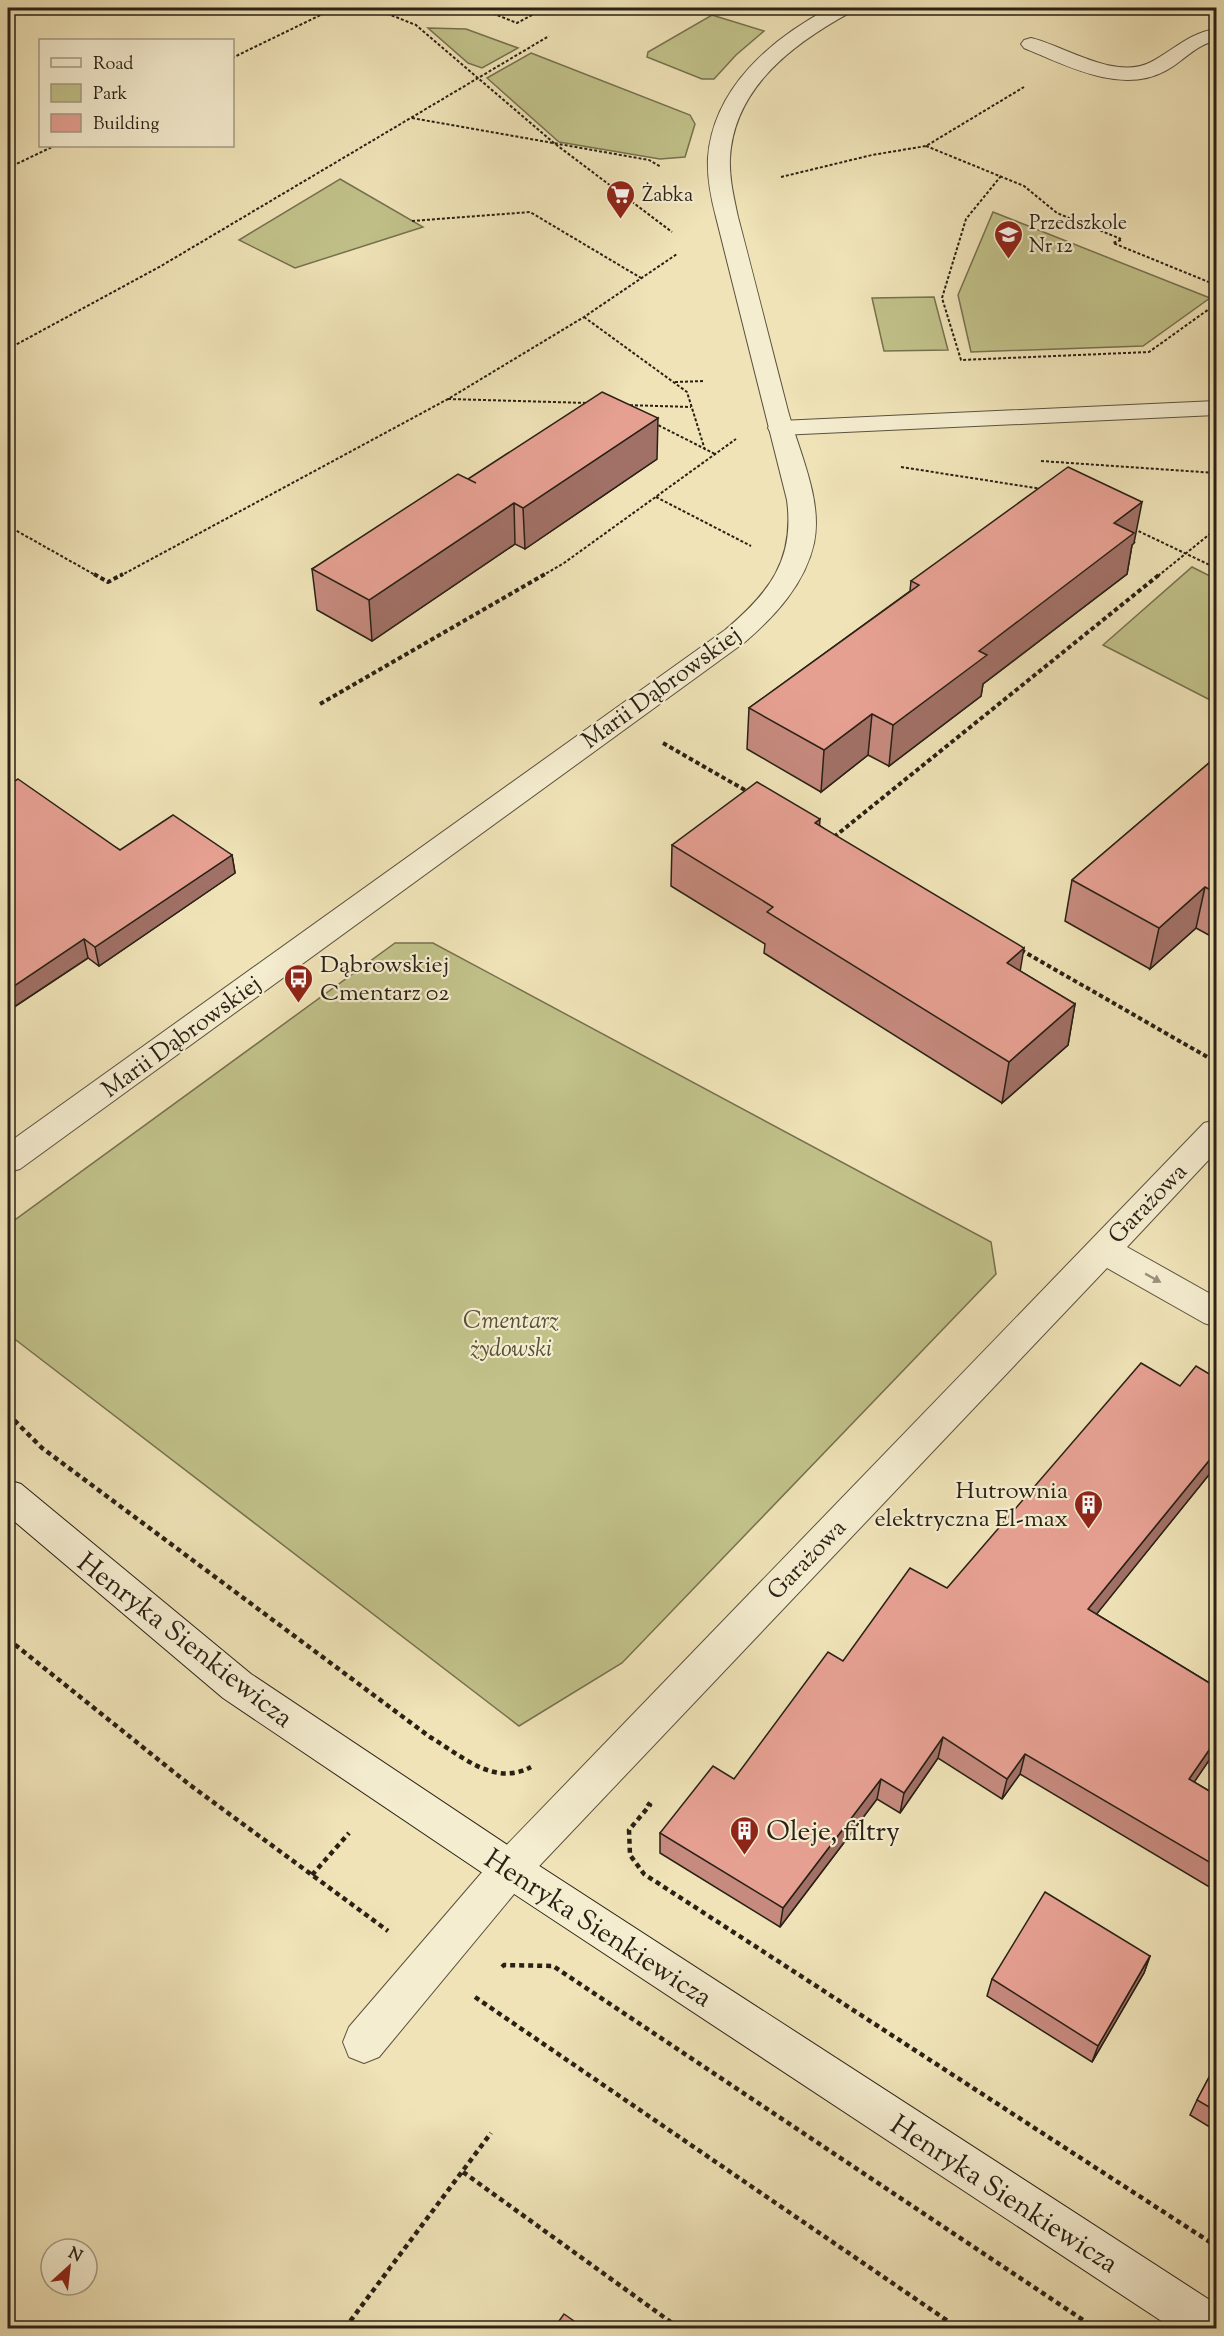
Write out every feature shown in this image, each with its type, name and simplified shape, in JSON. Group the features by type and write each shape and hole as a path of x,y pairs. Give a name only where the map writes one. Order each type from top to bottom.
{"street":[{"name":"Marii Dąbrowskiej","path":"8,1160 735,636 765,610 785,584 801,542 801,505 724,201 718,157 725,126 735,103 751,79 771,56 800,33 844,8"},
{"path":"1031,44 1106,71 1133,73 1154,69 1202,40 1216,35"},
{"path":"780,428 1216,408"},
{"name":"Garażowa","path":"364,2042 510,1869 1216,1132"},
{"name":"Garażowa","path":"1102,1249 1216,1313"},
{"name":"Henryka Sienkiewicza","path":"8,1495 237,1686 510,1869 1212,2328"}],"path":[{"path":"234,57 335,8"},
{"path":"373,8 417,25 554,143 672,231"},
{"path":"479,8 517,23 545,8"},
{"path":"8,349 161,266 549,36"},
{"path":"781,177 872,155 926,146 1072,59"},
{"path":"410,118 649,160 660,167"},
{"path":"926,146 1024,186 1057,213 1121,239 1113,243 1216,285"},
{"path":"8,168 52,147"},
{"path":"1001,176 966,219 942,298 962,360 1149,352 1216,304"},
{"path":"412,221 530,212 641,279"},
{"path":"8,526 108,582 448,399 584,317 677,254"},
{"path":"584,317 687,392 705,450"},
{"path":"674,382 704,381"},
{"path":"448,399 594,404"},
{"path":"627,409 617,404 691,407"},
{"path":"646,420 715,454"},
{"path":"320,704 564,564 742,435"},
{"path":"897,466 1049,490"},
{"path":"656,497 752,546"},
{"path":"1134,530 1216,568"},
{"path":"831,840 1216,530"},
{"path":"657,740 759,799"},
{"path":"1015,947 1216,1062"},
{"path":"8,1414 42,1448 430,1737 493,1774 518,1774 539,1763"},
{"path":"8,1639 190,1785 391,1934"},
{"path":"643,1800 650,1805 629,1830 630,1855 644,1874 1216,2246"},
{"path":"312,1875 349,1833"},
{"path":"497,1973 504,1965 553,1966 1095,2328"},
{"path":"481,1988 474,1996 958,2328"},
{"path":"345,2328 491,2133"},
{"path":"463,2172 679,2328"}],"green space":[{"path":"712,15 764,31 736,55 714,79 702,79 647,57 648,52"},
{"path":"428,28 466,29 518,48 482,68 468,63"},
{"path":"531,53 690,115 695,124 685,157 660,159 559,142 487,78"},
{"path":"340,179 423,227 295,268 239,240"},
{"path":"993,212 1210,298 1143,346 971,352 958,295"},
{"path":"934,297 948,350 884,351 872,298"},
{"path":"1192,567 1216,579 1216,703 1103,645"},
{"name":"Cmentarz żydowski","path":"395,943 433,943 991,1242 996,1274 622,1663 519,1726 8,1334 8,1225"}],"building":[{"path":"602,392 658,418 523,508 514,503 369,600 312,569 458,474 468,479"},
{"path":"1068,467 1142,502 1114,523 1134,533 979,651 987,655 893,725 872,714 824,750 749,708 919,585 911,581"},
{"path":"1216,757 1216,893 1205,887 1159,928 1072,880"},
{"path":"18,779 120,850 173,815 232,855 95,947 84,939 8,990 8,786"},
{"path":"757,782 820,819 815,823 1024,948 1007,963 1075,1004 1009,1062 767,912 773,907 672,845"},
{"path":"1141,1363 1180,1386 1196,1366 1216,1378 1216,1452 1088,1609 1216,1687 1216,1740 1189,1779 1216,1795 1216,1866 1025,1754 1007,1779 943,1737 904,1793 881,1779 783,1908 660,1833 713,1766 734,1779 828,1652 843,1661 910,1568 947,1588"},
{"path":"1045,1892 1150,1956 1098,2046 992,1979"},
{"path":"1216,2064 1216,2111 1197,2100"},
{"path":"564,2314 584,2328 554,2328"}],"place":[{"name":"Żabka","path":"621,220"},
{"name":"Przedszkole Nr 12","path":"1008,260"},
{"name":"Dąbrowskiej Cmentarz 02","path":"299,1004"},
{"name":"Hutrownia elektryczna El-max","path":"1089,1530"},
{"name":"Oleje, filtry","path":"745,1856"}]}
